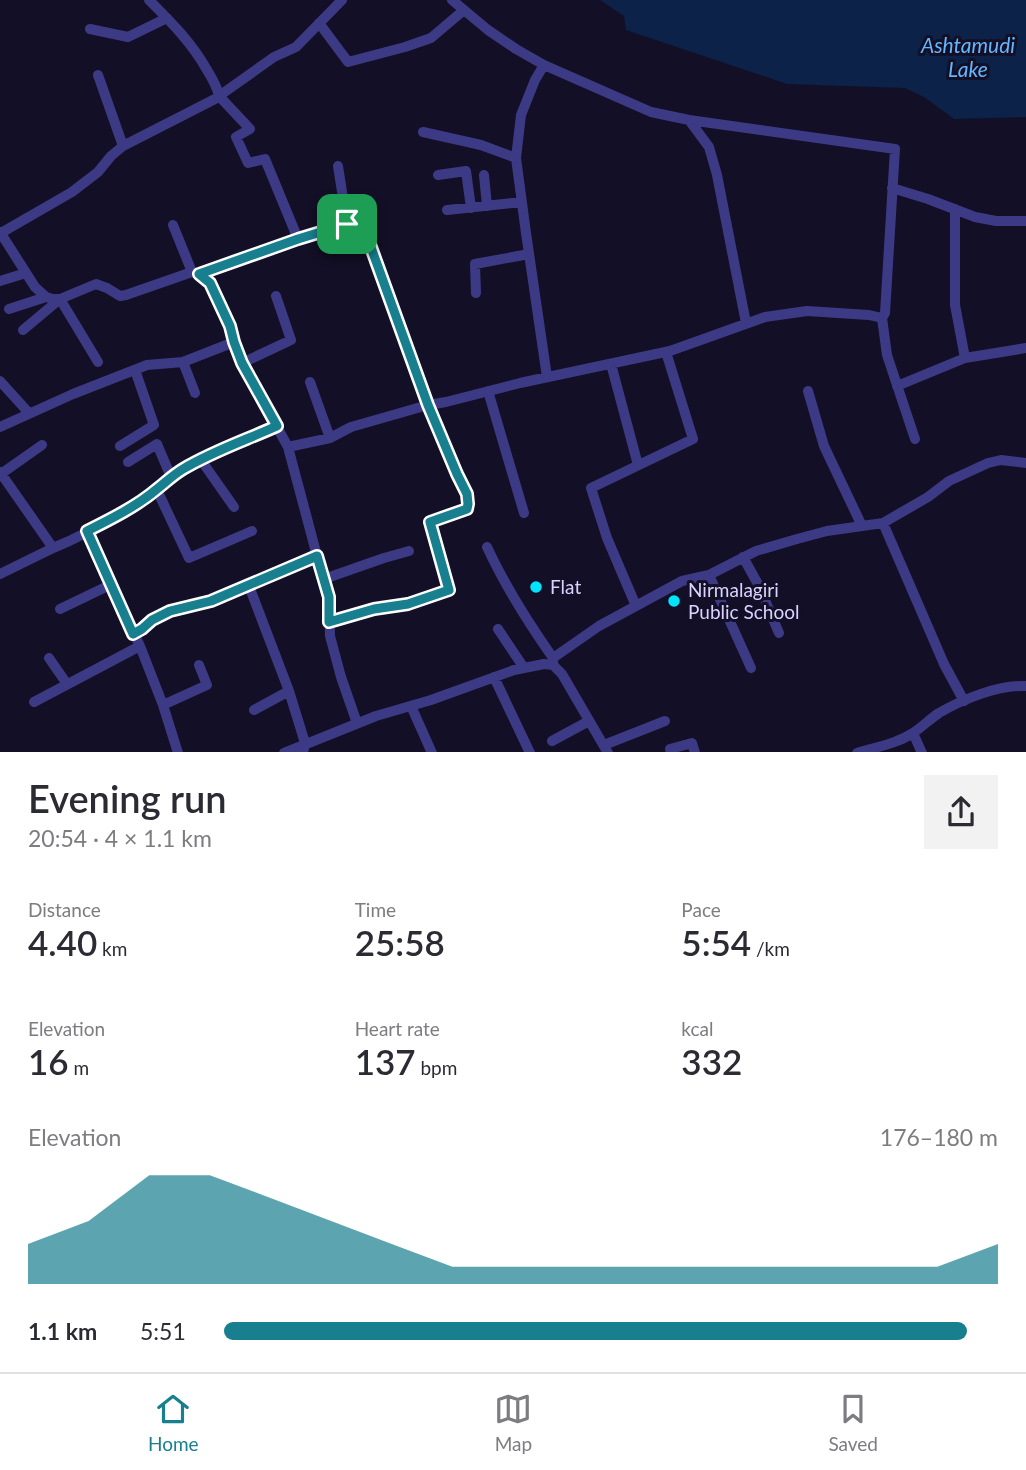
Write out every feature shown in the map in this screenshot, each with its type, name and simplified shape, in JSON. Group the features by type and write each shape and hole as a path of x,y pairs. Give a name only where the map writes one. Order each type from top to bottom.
{"street":[{"path":"149,0 197,53 215,83 219,96 250,129 236,137 248,163 265,159 298,239"},
{"path":"60,299 46,297 35,287 1,232 72,192 98,172 123,146 215,99 274,57 296,47 342,0"},
{"path":"452,0 488,30 544,65 651,112 689,120 895,149 885,313 882,318 887,355 915,439"},
{"path":"319,23 348,62 431,38 464,10"},
{"path":"90,29 128,37 167,18"},
{"path":"544,65 521,115 516,158 547,377"},
{"path":"98,75 123,146"},
{"path":"689,120 709,147 717,175 746,323"},
{"path":"423,132 481,145 516,158"},
{"path":"338,166 347,224"},
{"path":"438,175 467,171 471,208"},
{"path":"484,175 487,206"},
{"path":"892,188 975,216 996,221 1026,221"},
{"path":"447,210 522,202"},
{"path":"955,209 955,305 965,358"},
{"path":"23,330 60,299 96,284 120,296 126,295 347,224 362,231 368,239 428,405 467,494 468,504 467,509 430,522 449,590 408,604 374,609 329,622"},
{"path":"173,225 196,273 210,283 230,326 242,363 288,447 329,597 331,636 341,677 357,723"},
{"path":"475,293 475,264 528,254"},
{"path":"0,281 26,273"},
{"path":"242,363 291,340 276,296"},
{"path":"9,309 46,297"},
{"path":"60,299 98,362"},
{"path":"288,447 330,438 351,427 428,405 666,352 765,317 807,311 882,318"},
{"path":"0,428 73,394 147,365 183,362 234,342"},
{"path":"897,386 965,358 1026,348"},
{"path":"636,606 607,538 591,488 693,439 666,352"},
{"path":"183,362 194,393"},
{"path":"611,364 638,465"},
{"path":"120,446 154,425 135,370"},
{"path":"0,381 29,414"},
{"path":"310,382 330,438"},
{"path":"488,391 524,513"},
{"path":"808,391 824,446 862,526"},
{"path":"0,574 124,511 157,490 171,477 201,460 277,426"},
{"path":"128,461 157,444 171,477"},
{"path":"42,446 0,473 53,548"},
{"path":"201,460 234,508"},
{"path":"285,752 304,748 357,723 494,677 553,661 599,626 682,581 709,575 756,551 827,531 883,523 969,471 1001,460 1026,463"},
{"path":"157,490 190,558 252,531"},
{"path":"883,523 944,664 964,702"},
{"path":"87,531 140,646 178,752"},
{"path":"487,547 501,578 606,749 664,721"},
{"path":"324,579 409,551"},
{"path":"133,634 170,611 211,601 317,556"},
{"path":"743,557 779,633"},
{"path":"709,575 751,668"},
{"path":"60,610 110,584"},
{"path":"249,586 289,691 304,748"},
{"path":"498,629 524,668"},
{"path":"34,702 140,646"},
{"path":"49,658 67,684"},
{"path":"163,705 207,685 199,665"},
{"path":"494,677 530,752"},
{"path":"857,752 891,744 913,733 937,714 989,691 1016,685 1026,686"},
{"path":"254,710 289,691"},
{"path":"411,706 432,752"},
{"path":"552,741 589,722"},
{"path":"913,733 922,752"},
{"path":"670,749 692,743 695,752"}],"water":[{"name":"Ashtamudi Lake","path":"600,0 1026,0 1026,117 954,119 924,97 905,88 787,84 626,30 624,16"}],"place":[{"name":"Flat","path":"536,587"},
{"name":"Nirmalagiri Public School","path":"674,601"}],"route":[{"path":"347,224 362,231 368,239 439,434 467,494 467,509 430,522 449,590 408,604 374,609 329,622 329,597 317,556 211,601 170,611 133,634 87,531 157,490 186,467 277,426 242,363 230,326 210,283 199,274 347,224"}]}
